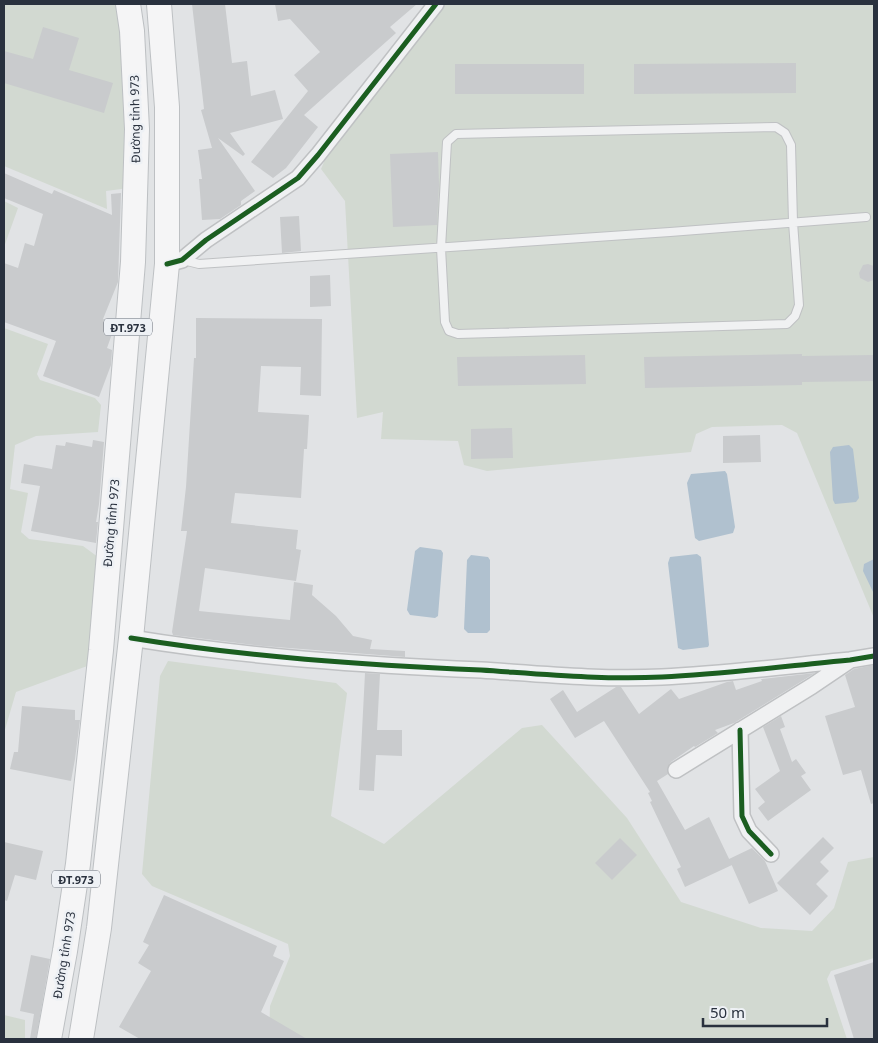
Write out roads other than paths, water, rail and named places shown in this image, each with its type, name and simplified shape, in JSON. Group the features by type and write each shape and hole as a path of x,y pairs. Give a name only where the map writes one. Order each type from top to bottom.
{"main road":[{"name":"Đường tỉnh 973","path":"49,1039 78,864 100,650 133,262 137,129 132,31 128,4"},
{"name":"ĐT.973","path":"81,1039 99,928 174,262 167,107 159,4"},
{"path":"133,262 174,262"}],"street":[{"path":"174,262 298,178 436,4"},
{"path":"130,645 191,648 338,662 592,676 661,677 850,660 874,656"},
{"path":"676,770 812,686 850,660"},
{"path":"740,730 742,816 749,831 770,854"}],"lane":[{"path":"776,127 785,133 791,145 798,306 795,316 787,324 458,334 449,331 444,322 441,248 448,142 456,134 776,127"},
{"path":"174,262 199,264 866,217"}],"water":[{"path":"849,445 853,449 859,498 856,502 835,504 833,500 830,452 833,447"},
{"path":"725,471 735,527 733,533 699,541 695,538 687,483 691,474"},
{"path":"420,547 441,550 443,553 438,616 435,618 410,615 407,610 415,551"},
{"path":"697,554 701,557 709,645 708,647 683,650 678,648 668,563 670,557"},
{"path":"471,555 488,557 490,560 490,630 487,633 468,633 464,629 467,560"},
{"path":"874,559 874,594 863,571 864,564"}]}
